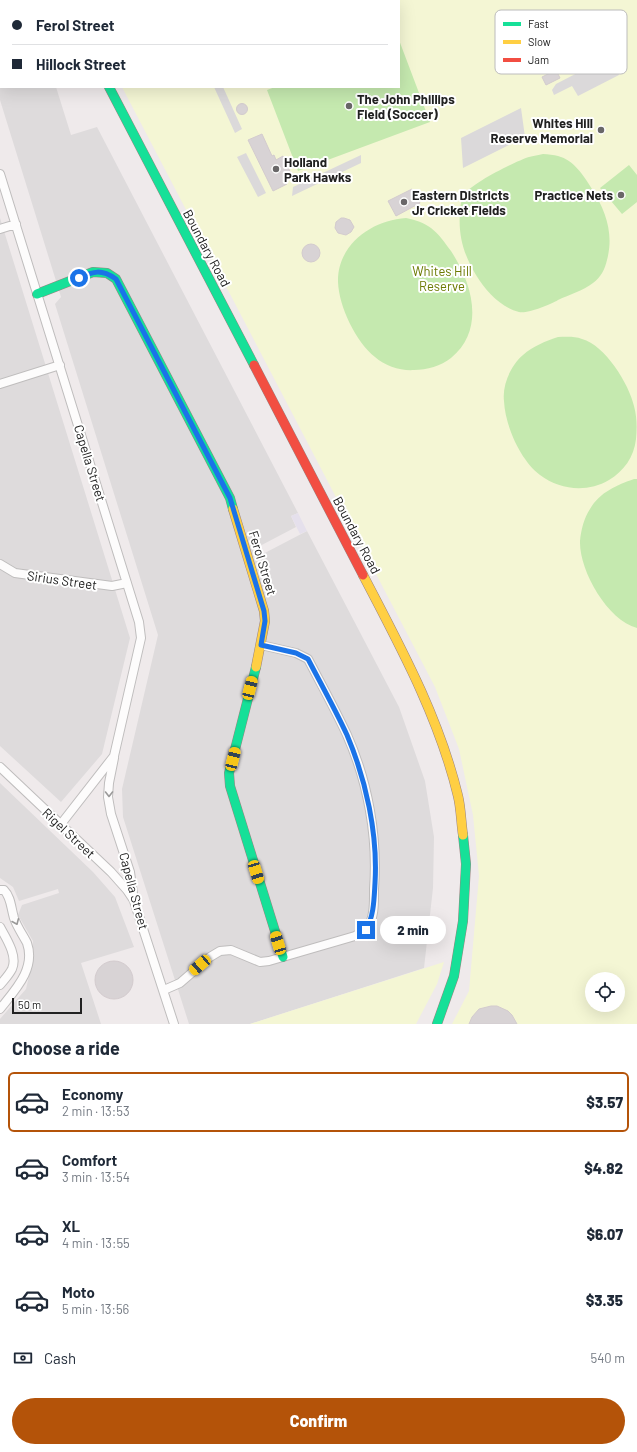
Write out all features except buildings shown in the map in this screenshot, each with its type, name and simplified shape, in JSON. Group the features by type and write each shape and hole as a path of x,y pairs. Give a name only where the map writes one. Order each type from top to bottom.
{"main road":[{"name":"Boundary Road","path":"110,88 409,664 430,710 446,754 458,797 466,864 463,921 454,976 436,1024"},
{"name":"Ferol Street","path":"37,294 93,272 107,273 116,279 230,498 264,611 265,621 261,645 229,773 230,786 283,957"}],"street":[{"name":"Capella Street","path":"0,174 139,622 141,638 114,756 108,797 111,814 130,872 134,901 174,1024"},
{"path":"0,229 16,224"},
{"path":"0,384 60,365"},
{"name":"Sirius Street","path":"0,564 15,574 112,586 127,583"},
{"path":"164,990 180,983 210,957 220,951 231,950 260,962 269,961 355,936 366,930 370,921 373,910 375,862 373,832 367,798 347,735 308,659 296,653 261,645"},
{"name":"Capella Street","path":"61,824 114,756"},
{"name":"Rigel Street","path":"0,767 111,872 127,890 134,901"},
{"path":"0,890 4,890 9,895 15,919 27,943 29,953 28,968 22,981 0,1009"},
{"path":"0,927 11,949 14,961 12,969 0,985"}],"shaded area":[{"path":"575,74 619,75 578,96 572,86 554,95 552,90 556,84"},
{"path":"0,88 56,88 71,135 97,127 298,513 291,516 296,527 256,548 259,556 307,531 399,707 425,781 434,837 433,888 424,968 250,1024 189,1024 123,817 122,789 158,635 55,304 61,297 0,100"},
{"path":"214,88 223,88 242,129 235,133"},
{"path":"521,108 525,137 463,168 461,138"},
{"path":"246,153 266,193 258,197 237,157"},
{"path":"361,155 361,163 292,196 293,187"},
{"path":"0,218 130,638 102,754 61,802 0,746"},
{"path":"298,513 307,531 300,534 291,516"},
{"path":"0,783 93,872 115,897 134,947 81,963 101,1024 0,1024 0,1019 26,989 32,963 33,941 18,915 22,905 59,893 58,889 19,901 13,887 0,878"}],"green space":[{"name":"Whites Hill Reserve","path":"400,0 637,0 637,1024 452,1024 469,991 479,876 473,815 459,749 435,687 123,88 400,88"},
{"name":"The John Phillips Field (Soccer)","path":"400,43 430,122 298,171 267,90 272,88 400,88"},
{"path":"543,154 564,158 574,165 586,179 605,214 610,241 609,250 602,273 596,281 589,286 544,307 527,312 519,312 512,310 494,298 484,287 472,268 465,253 461,237 460,206 464,195 468,190 484,179 523,159"},
{"name":"Practice Nets","path":"629,165 637,175 637,202 622,214 600,188"},
{"path":"406,218 428,226 437,233 451,251 465,277 472,306 472,320 469,334 462,346 451,358 443,363 434,367 419,370 404,370 393,367 379,360 368,350 355,333 345,313 339,292 338,282 339,269 343,257 350,246 359,237 369,229 381,224"},
{"path":"558,337 579,338 591,343 599,349 615,366 627,387 635,410 636,439 631,458 624,468 609,480 592,487 565,487 540,475 520,451 507,421 504,388 511,370 519,359 531,349"},
{"path":"637,479 637,628 626,623 615,615 597,592 584,566 580,541 584,520 594,503 609,490"},
{"path":"444,962 437,984 416,1024 250,1024"}],"traffic: fast":[{"path":"110,88 254,365"},
{"path":"37,294 93,272 107,273 116,279 230,498 233,509"},
{"path":"256,667 229,773 230,786 283,957"},
{"path":"437,1024 454,976 463,921 466,864 463,835"}],"traffic: slow":[{"path":"233,509 264,611 265,621 256,667"},
{"path":"363,575 417,682 440,738 458,796 463,835"}],"traffic: jam":[{"path":"254,365 363,575"}],"place":[{"name":"The John Phillips Field (Soccer)","path":"349,106"},
{"name":"Whites Hill Reserve Memorial","path":"601,130"},
{"name":"Holland Park Hawks","path":"276,169"},
{"name":"Practice Nets","path":"621,195"},
{"name":"Eastern Districts Jr Cricket Fields","path":"404,202"}],"route":[{"path":"79,278 93,272 107,273 116,279 230,498 264,611 265,621 261,645 296,653 308,659 347,735 367,798 373,832 376,870 373,910 366,930"}]}
